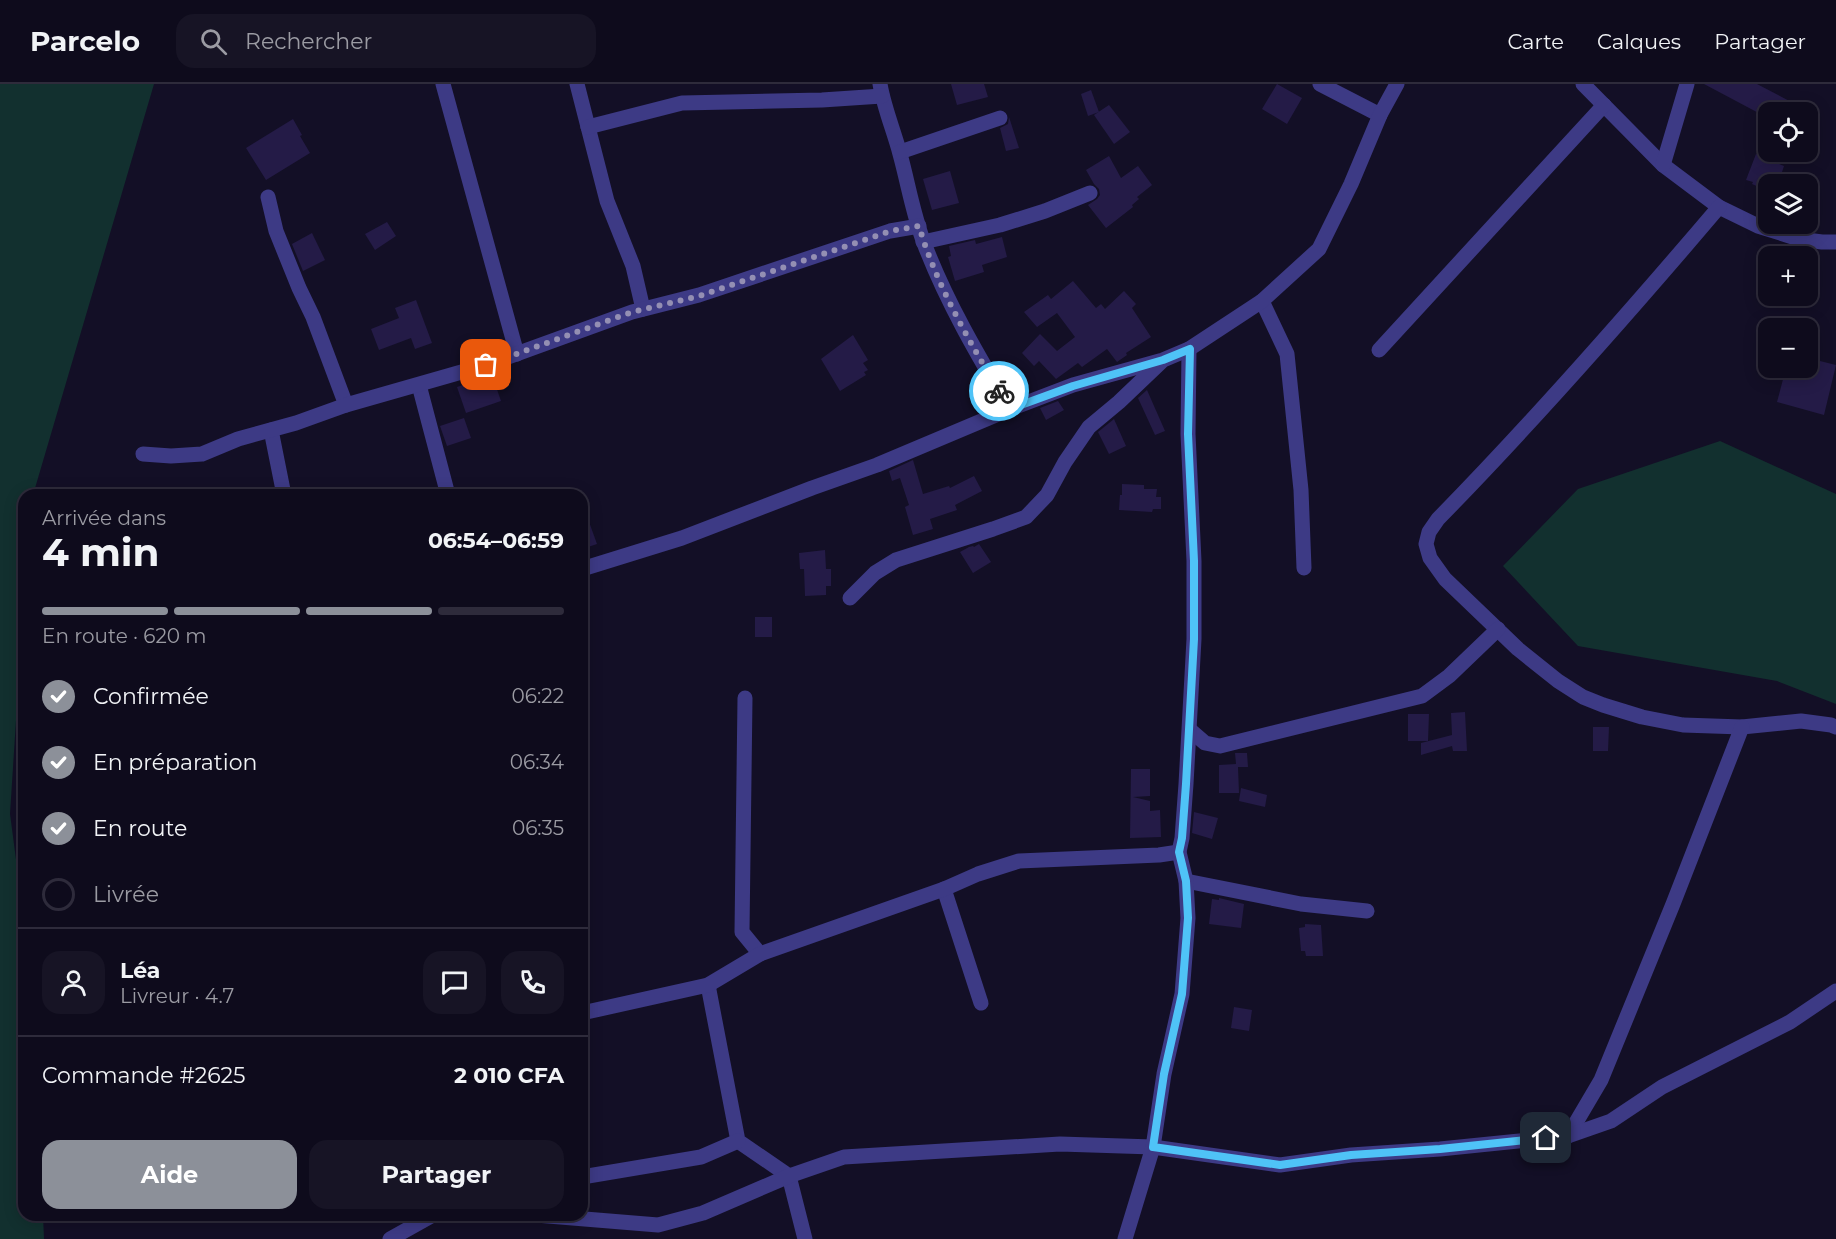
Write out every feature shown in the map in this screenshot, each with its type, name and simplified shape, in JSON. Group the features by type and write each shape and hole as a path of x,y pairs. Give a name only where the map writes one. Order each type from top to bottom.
{"street":[{"path":"443,84 517,354"},
{"path":"577,84 607,201 633,266 643,309"},
{"path":"1320,84 1380,115"},
{"path":"588,566 682,538 878,465 1010,409 1073,386 1163,360 1190,349 1262,301 1319,249 1351,184 1380,115 1397,84"},
{"path":"1583,84 1663,165 1719,207 1758,226 1799,239 1836,242"},
{"path":"1663,165 1687,84"},
{"path":"588,127 682,103 822,100 881,90 900,152 923,242 949,299 1010,409"},
{"path":"1379,350 1604,105"},
{"path":"900,152 1000,118"},
{"path":"923,242 1000,225 1045,212 1090,193"},
{"path":"268,196 276,231 313,317 346,405"},
{"path":"1719,207 1544,408 1438,519 1429,531 1426,544 1430,558 1445,579 1518,649 1558,681 1582,696 1642,717 1683,725 1742,727 1801,721 1836,727"},
{"path":"143,454 171,456 202,454 238,439 296,423 346,405 486,365 643,309 699,296 891,231 919,226"},
{"path":"1262,301 1287,354 1301,490 1304,568"},
{"path":"1125,1239 1153,1147 1164,1074 1182,994 1188,918 1186,881 1179,852 1190,730 1194,639 1194,561 1188,434 1190,349"},
{"path":"850,598 875,573 896,560 1026,517 1047,495 1065,462 1089,427 1163,360"},
{"path":"419,385 446,489"},
{"path":"271,430 283,489"},
{"path":"1190,730 1205,743 1221,746 1422,696 1449,676 1498,629"},
{"path":"744,698 742,932 760,954"},
{"path":"1568,1136 1600,1080 1673,904 1742,727"},
{"path":"588,1012 708,985 760,954 1019,861 1159,855 1179,852"},
{"path":"1186,881 1301,904 1367,911"},
{"path":"944,889 981,1003"},
{"path":"708,985 738,1141 789,1176 805,1239"},
{"path":"588,1219 658,1225 703,1213 789,1176 844,1157 1060,1144 1153,1147 1280,1165 1351,1155 1568,1136 1611,1122 1662,1087 1790,1022 1836,992"},
{"path":"588,1176 701,1157 738,1141"},
{"path":"390,1239 422,1221"}],"green space":[{"path":"0,84 154,84 35,489 18,489 18,675 10,814 18,875 18,1221 43,1221 44,1239 0,1239"},
{"path":"1720,441 1836,494 1836,704 1777,681 1578,646 1503,566 1578,489"}],"building":[{"path":"951,84 984,84 988,97 957,105"},
{"path":"1277,84 1302,98 1287,124 1262,109"},
{"path":"1704,84 1757,84 1791,102 1758,102 1758,113"},
{"path":"1091,90 1099,112 1088,116 1081,94"},
{"path":"1109,105 1130,132 1114,144 1094,115"},
{"path":"1009,117 1019,148 1006,151 1000,128 1008,124"},
{"path":"293,119 310,153 266,180 246,148"},
{"path":"1756,154 1758,162 1775,162 1784,166 1781,174 1758,174 1758,187 1746,180"},
{"path":"1109,156 1121,178 1138,166 1152,185 1137,197 1139,199 1132,205 1133,207 1106,228 1088,205 1100,195 1099,189 1086,170"},
{"path":"950,171 959,203 932,210 923,179"},
{"path":"387,222 396,236 375,250 365,234"},
{"path":"312,233 325,260 303,271 292,244"},
{"path":"1002,237 1007,257 982,265 984,272 955,281 948,257 951,256 949,246 975,240 976,244"},
{"path":"1073,281 1096,308 1101,304 1105,309 1124,291 1136,304 1132,308 1151,337 1126,353 1127,355 1117,362 1107,349 1082,367 1078,363 1056,379 1039,361 1034,366 1022,353 1040,334 1057,351 1075,337 1057,313 1037,327 1024,312 1048,295 1051,299"},
{"path":"416,300 432,343 415,349 411,338 379,350 371,329 399,318 395,308"},
{"path":"853,335 868,360 863,363 868,370 864,372 866,375 840,391 821,359"},
{"path":"1818,360 1836,365 1824,415 1777,402 1783,378 1818,378"},
{"path":"492,375 501,401 466,413 457,387"},
{"path":"1147,390 1165,431 1155,435 1138,398"},
{"path":"1058,401 1064,410 1046,420 1040,408"},
{"path":"464,418 471,438 447,446 440,426"},
{"path":"1114,419 1126,446 1109,454 1098,432"},
{"path":"913,460 923,494 949,486 950,488 974,476 982,491 955,505 957,510 930,519 933,529 913,535 905,507 909,505 900,478 892,481 889,471"},
{"path":"1122,484 1144,485 1144,489 1157,489 1156,497 1161,497 1161,509 1153,509 1152,512 1119,510"},
{"path":"588,519 597,544 588,547"},
{"path":"979,544 991,562 973,573 960,552"},
{"path":"825,550 826,569 831,569 831,586 826,586 826,595 805,596 804,569 800,569 799,553"},
{"path":"755,617 772,617 772,637 755,637"},
{"path":"1465,712 1467,751 1453,751 1452,746 1421,755 1421,743 1452,735 1451,713"},
{"path":"1408,714 1429,714 1428,741 1408,741"},
{"path":"1593,727 1609,727 1608,751 1593,751"},
{"path":"1235,753 1247,753 1248,767 1238,767 1239,793 1219,793 1219,765 1236,764"},
{"path":"1131,769 1150,769 1150,796 1133,797 1150,801 1150,811 1160,810 1161,837 1130,838"},
{"path":"1241,788 1267,795 1265,807 1239,801"},
{"path":"1194,812 1218,818 1212,839 1192,833"},
{"path":"1219,898 1244,904 1241,928 1209,924 1212,899 1219,900"},
{"path":"1305,924 1321,925 1323,956 1306,956 1305,951 1301,951 1299,928 1305,927"},
{"path":"1234,1007 1252,1010 1249,1031 1231,1028"}],"way so far":[{"path":"486,365 632,312 699,296 850,243 891,231 919,226 923,242 949,299 999,391"}],"route":[{"path":"999,391 1010,409 1073,386 1163,360 1190,349 1188,434 1194,561 1194,639 1190,730 1179,852 1186,881 1188,918 1182,994 1164,1074 1153,1147 1280,1165 1351,1155 1546,1138"}]}
